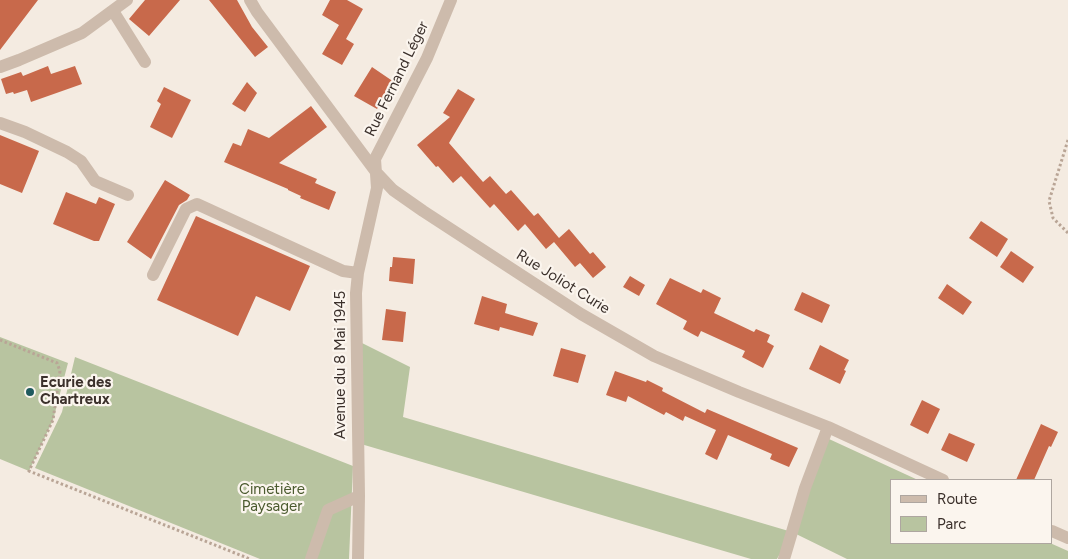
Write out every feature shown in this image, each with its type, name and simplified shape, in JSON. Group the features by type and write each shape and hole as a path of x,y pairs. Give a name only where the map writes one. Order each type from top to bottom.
{"street":[{"name":"Rue Joliot Curie","path":"250,0 376,172 393,190 423,211 581,314 654,356 828,427 941,479"},
{"name":"Rue Fernand Léger","path":"376,172 375,158 427,58 451,0"},
{"path":"0,67 82,32 119,4 145,62"},
{"path":"0,123 25,132 67,152 81,162 95,181 128,195"},
{"name":"Avenue du 8 Mai 1945","path":"358,559 356,293 358,273 377,188 376,172"},
{"path":"153,275 186,209 197,204 342,271 358,273"},
{"path":"784,559 805,488 828,427"},
{"path":"311,559 328,510 359,496"},
{"path":"1053,531 1068,538"}],"path":[{"path":"1068,140 1049,201 1053,218 1068,233"},
{"path":"0,340 57,362 60,372 53,420 30,471 250,559"}],"green space":[{"name":"Ecurie des Chartreux","path":"0,337 68,363 53,420 29,471 0,459"},
{"path":"362,343 410,367 403,417 792,532 777,559 751,559 361,444"},
{"name":"Cimetière Paysager","path":"75,357 353,466 349,559 260,559 35,468 62,412"},
{"path":"829,439 916,479 890,479 890,544 1052,544 1068,551 1068,559 847,559 792,532"}],"building":[{"path":"0,0 38,0 0,50"},
{"path":"145,0 180,0 149,36 129,19"},
{"path":"209,0 237,0 252,27 268,47 255,57"},
{"path":"330,0 347,0 363,9 346,39 354,44 342,65 322,54 339,25 322,15"},
{"path":"48,66 51,74 75,66 82,84 31,102 27,90 6,94 1,79 21,72 23,76"},
{"path":"372,67 394,82 377,109 354,96"},
{"path":"247,82 257,93 245,112 232,104"},
{"path":"164,87 191,100 172,138 150,127 161,104 157,101"},
{"path":"458,89 475,99 449,143 483,182 490,176 506,194 511,190 534,216 538,213 559,238 569,229 590,254 593,252 606,267 593,278 580,263 575,267 554,242 546,249 525,224 518,231 494,204 490,208 461,176 453,183 417,145 450,117 443,113"},
{"path":"311,106 327,127 279,163 317,179 315,183 336,192 329,210 300,198 301,196 288,189 224,162 233,143 241,146 248,129 269,138"},
{"path":"0,135 39,151 22,193 0,184"},
{"path":"165,180 190,195 187,200 179,205 151,259 127,242"},
{"path":"66,192 96,204 99,197 115,204 99,241 94,241 53,224"},
{"path":"196,216 310,266 290,311 256,296 238,336 157,300"},
{"path":"981,221 1008,239 997,257 969,238"},
{"path":"1011,251 1034,267 1023,283 1000,267"},
{"path":"393,257 415,259 413,284 389,281"},
{"path":"630,276 645,285 639,296 623,287"},
{"path":"670,278 701,293 703,289 721,298 714,313 754,332 756,329 770,335 767,342 774,346 763,368 742,357 745,351 701,331 698,337 683,329 687,321 656,304"},
{"path":"947,284 972,302 963,315 938,298"},
{"path":"802,292 830,305 822,323 794,310"},
{"path":"482,296 507,304 505,313 538,323 533,336 500,327 499,331 474,324"},
{"path":"386,309 406,312 403,342 382,340"},
{"path":"820,345 849,360 840,384 809,369"},
{"path":"561,348 586,355 578,383 553,376"},
{"path":"615,371 646,382 647,380 663,388 662,391 705,413 707,409 798,448 789,467 770,459 772,454 728,435 717,460 705,454 716,430 685,416 683,421 666,412 664,415 628,396 626,402 606,395"},
{"path":"922,400 940,409 928,434 910,425"},
{"path":"1041,424 1058,432 1051,447 1049,446 1034,479 1016,479"},
{"path":"949,433 975,444 967,462 941,450"}],"place":[{"name":"Ecurie des Chartreux","path":"30,392"}]}
